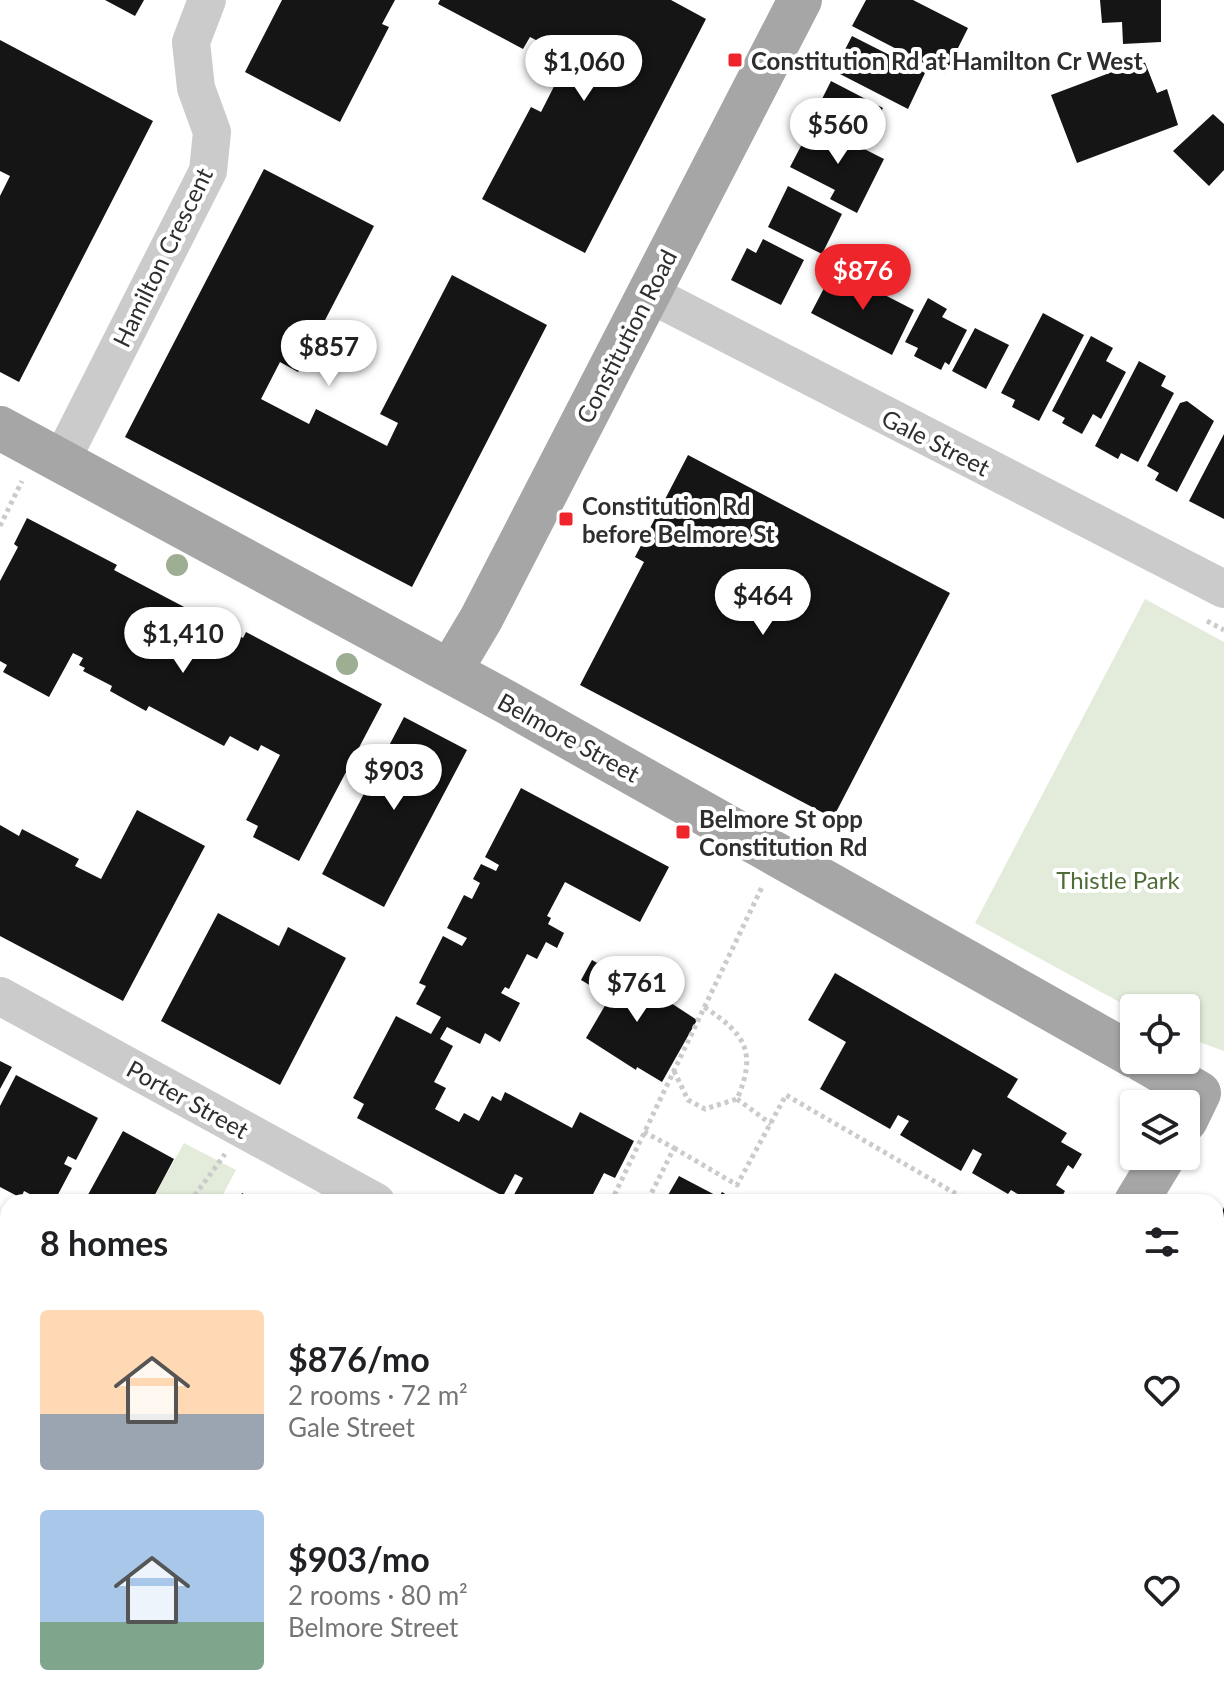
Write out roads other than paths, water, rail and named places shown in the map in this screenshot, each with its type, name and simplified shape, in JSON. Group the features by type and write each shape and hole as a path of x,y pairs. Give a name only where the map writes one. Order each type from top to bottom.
{"main road":[{"name":"Constitution Road","path":"450,671 481,619 800,0"},
{"name":"Belmore Street","path":"0,428 450,671 1120,1048"},
{"path":"1161,1074 1203,1105"},
{"path":"1141,1194 1155,1170"}],"street":[{"name":"Hamilton Crescent","path":"62,459 208,171 212,132 196,88 191,42 207,0"},
{"name":"Gale Street","path":"648,293 1224,589"},
{"name":"Porter Street","path":"0,996 361,1194"}],"place":[{"name":"Constitution Rd at Hamilton Cr West","path":"735,60"},
{"name":"Constitution Rd before Belmore St","path":"566,519"},
{"name":"Belmore St opp Constitution Rd","path":"683,832"}],"park label":[{"name":"Thistle Park","path":"1118,879"}]}
